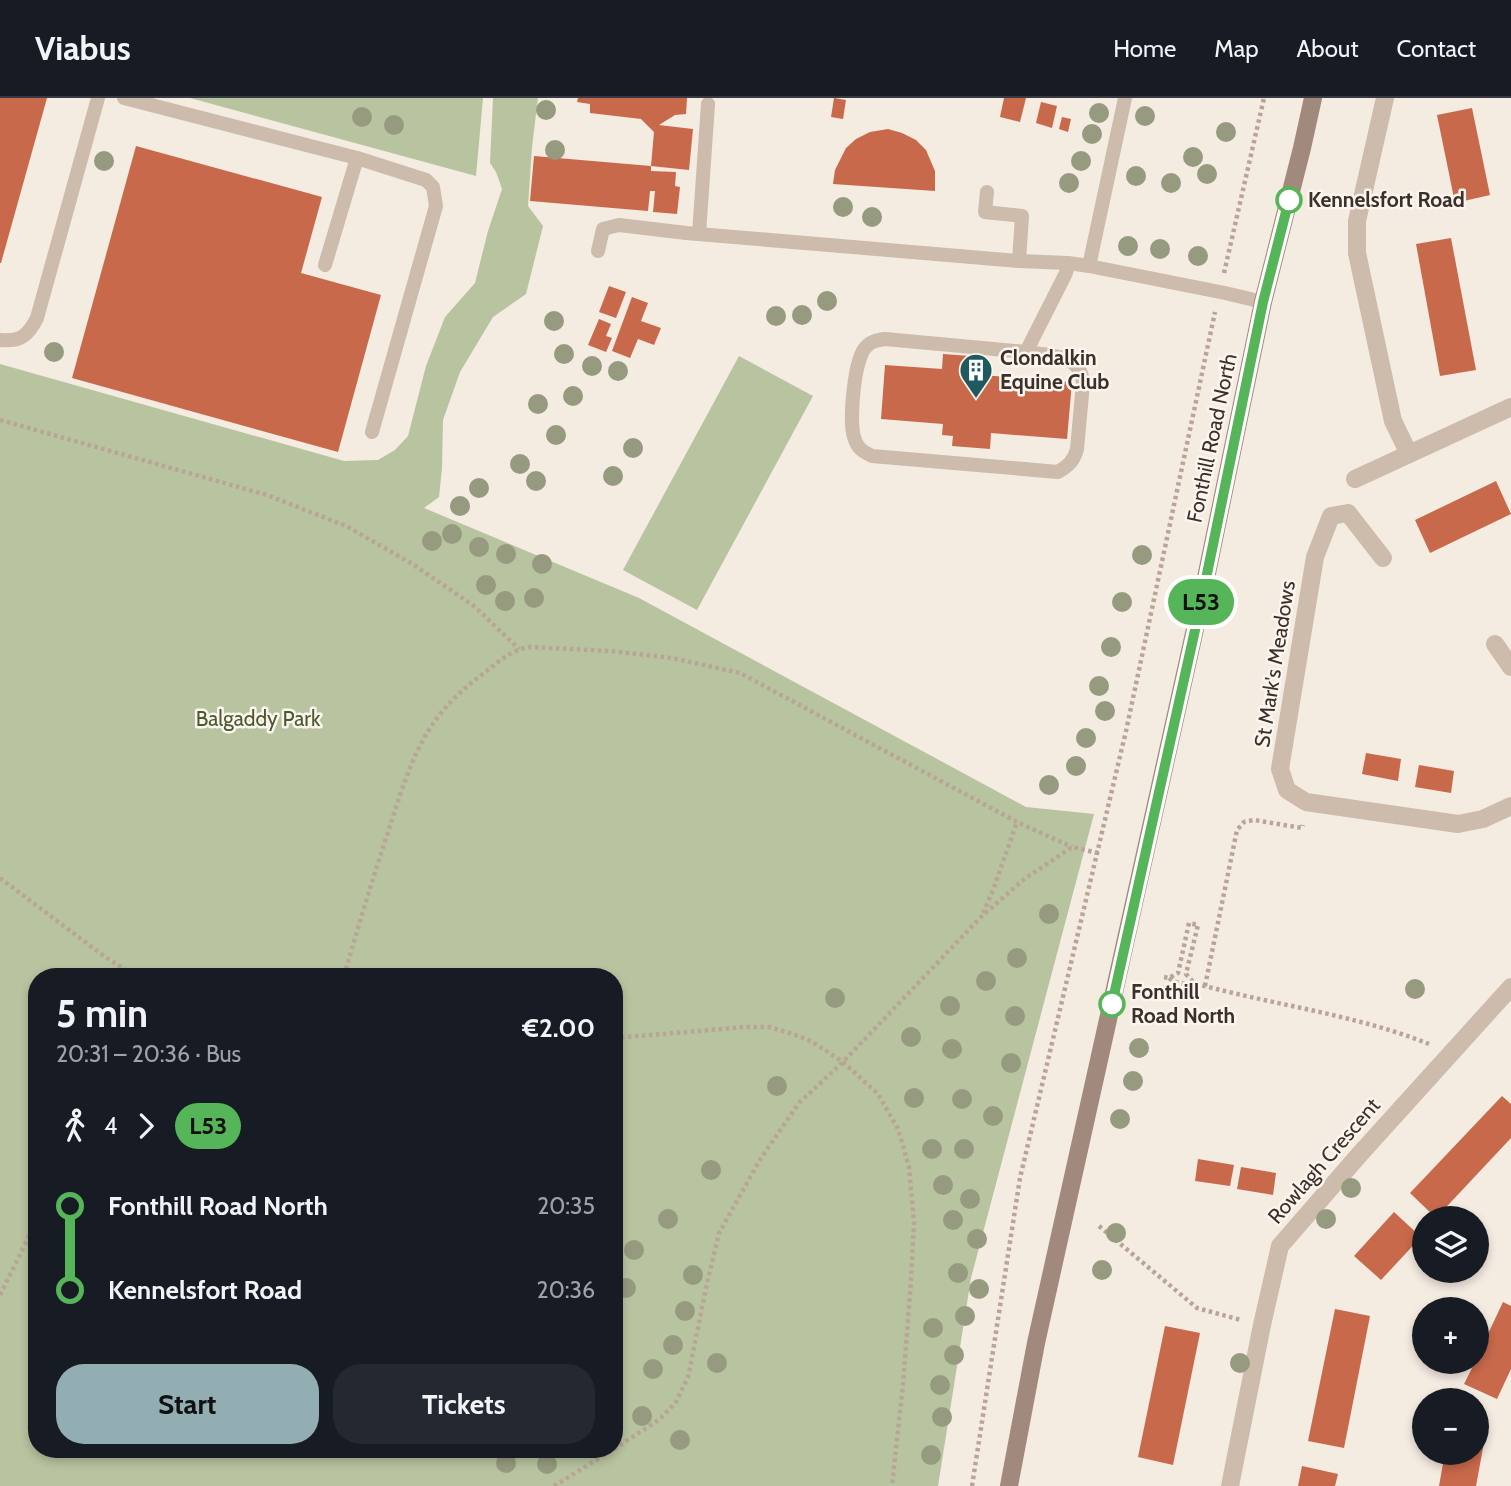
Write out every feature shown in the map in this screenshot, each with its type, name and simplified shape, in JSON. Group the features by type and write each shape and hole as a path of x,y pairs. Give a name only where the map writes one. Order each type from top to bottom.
{"main road":[{"name":"Fonthill Road North","path":"1009,1486 1035,1343 1201,603 1263,302 1313,98"}],"street":[{"path":"1385,98 1357,221 1357,253 1393,421 1409,454"},
{"path":"1354,479 1511,407"},
{"name":"St Mark's Meadows","path":"1306,802 1287,790 1280,769 1315,557 1331,516 1348,513 1383,558"},
{"path":"1495,643 1511,667"},
{"path":"1306,802 1458,824 1483,819 1511,806"},
{"name":"Rowlagh Crescent","path":"1230,1486 1280,1246 1511,987"}],"lane":[{"path":"0,340 16,340 25,336 37,318 98,98"},
{"path":"124,98 357,158 426,180 433,187 436,206 372,432"},
{"path":"1089,266 1125,98"},
{"path":"699,234 708,104"},
{"path":"325,265 357,158"},
{"path":"987,192 985,212 1022,216 1019,261"},
{"path":"598,251 603,229 619,226 1068,263 1263,302"},
{"path":"1026,352 1066,274 1068,263"},
{"path":"886,339 1026,352 1067,358 1078,366 1083,375 1074,458 1058,472 872,456 861,451 851,423 858,358 864,348 873,341 886,339"}],"path":[{"path":"972,1486 1020,1178 1126,731 1264,98"},
{"path":"0,420 268,495 346,526 414,565 474,606 519,649"},
{"path":"346,968 405,779 424,738 441,712 465,688 505,657 529,647 610,651 672,658 740,673 1017,821 1072,847 1098,853"},
{"path":"1205,986 1237,830 1244,821 1254,820 1302,828 1306,802"},
{"path":"981,917 993,891 1017,821"},
{"path":"623,1443 660,1419 676,1402 688,1377 719,1233 761,1158 799,1102 843,1062 981,917 1023,880 1072,847"},
{"path":"0,878 123,968"},
{"path":"1194,983 1186,974 1198,925 1189,923 1178,973 1166,977 1173,982 1194,983 1314,1011 1404,1034 1433,1046"},
{"path":"623,1037 769,1027 811,1041 843,1062 878,1094 898,1129 909,1167 914,1222 903,1384 892,1486"},
{"path":"1099,1226 1197,1308 1242,1320"},
{"path":"0,1295 28,1238"},
{"path":"554,1486 599,1458"}],"green space":[{"path":"190,98 483,98 476,176"},
{"name":"Balgaddy Park","path":"493,98 538,98 528,206 543,226 526,294 493,317 460,372 443,420 439,497 424,508 639,598 1026,807 1094,814 971,1278 938,1486 0,1486 0,364 344,461 378,460 395,450 408,436 426,366 445,317 475,283 502,189 490,163"},
{"path":"739,356 813,396 697,610 623,570"}],"building":[{"path":"0,98 47,98 1,263 0,263"},
{"path":"578,98 687,98 686,114 675,115 659,125 693,129 689,170 651,166 654,132 641,119 590,113 590,104 577,102"},
{"path":"834,98 846,100 843,119 831,117"},
{"path":"1004,98 1026,98 1020,122 1000,117"},
{"path":"1041,102 1057,106 1052,128 1036,123"},
{"path":"1472,108 1490,195 1455,203 1437,115"},
{"path":"1062,117 1071,119 1068,132 1059,129"},
{"path":"888,129 916,140 926,150 935,171 935,191 833,184 835,170 846,148 870,132"},
{"path":"136,146 322,197 301,273 381,295 338,452 72,378"},
{"path":"534,156 651,166 651,171 676,172 675,186 680,187 677,214 653,212 655,191 650,191 648,211 530,201"},
{"path":"1451,238 1476,370 1440,376 1416,244"},
{"path":"609,286 626,292 616,318 599,312"},
{"path":"632,297 648,303 641,321 661,328 654,345 638,339 630,358 612,351"},
{"path":"599,319 611,324 606,336 612,338 606,352 588,345"},
{"name":"Clondalkin Equine Club","path":"943,354 983,357 981,375 1072,382 1067,439 991,433 990,449 952,446 953,436 942,435 943,424 881,419 885,365 942,369"},
{"path":"1496,481 1511,514 1430,553 1415,520"},
{"path":"1366,753 1401,759 1398,781 1362,774"},
{"path":"1419,765 1454,771 1451,793 1415,787"},
{"path":"1502,1096 1511,1104 1511,1138 1447,1206 1424,1206 1410,1193"},
{"path":"1198,1159 1234,1165 1230,1186 1195,1181"},
{"path":"1241,1167 1276,1173 1273,1195 1237,1189"},
{"path":"1394,1212 1412,1229 1412,1247 1381,1280 1354,1256"},
{"path":"1503,1302 1511,1306 1511,1369 1497,1399 1489,1395 1489,1388 1473,1388 1464,1384 1469,1374 1489,1374 1489,1332"},
{"path":"1335,1309 1370,1316 1344,1448 1308,1441"},
{"path":"1165,1326 1200,1333 1173,1465 1138,1457"},
{"path":"1443,1465 1480,1465 1476,1486 1439,1486"},
{"path":"1302,1466 1338,1474 1335,1486 1298,1486"}],"bus line":[{"name":"L53","path":"1112,1004 1201,603 1263,302 1289,200"}],"place":[{"name":"Kennelsfort Road","path":"1289,200"},
{"name":"Clondalkin Equine Club","path":"976,400"},
{"name":"Fonthill Road North","path":"1112,1004"}]}
